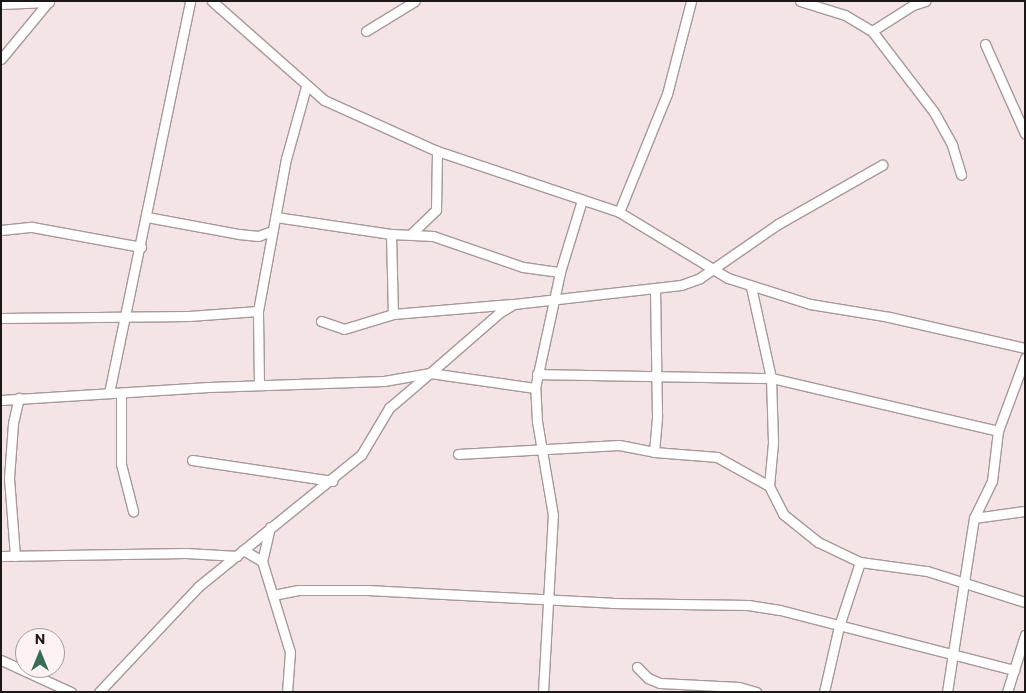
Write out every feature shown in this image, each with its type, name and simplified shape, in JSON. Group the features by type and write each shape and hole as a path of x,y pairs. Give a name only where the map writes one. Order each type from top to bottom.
{"street":[{"path":"109,393 141,247 190,1"},
{"path":"212,1 306,87 324,100 437,151 619,212 710,270 751,287 810,304 948,328 1025,348"},
{"path":"366,31 415,1"},
{"path":"619,212 667,94 691,1"},
{"path":"800,1 845,15 872,31 934,112 952,144 961,175"},
{"path":"872,31 913,5 925,1"},
{"path":"1,4 49,2"},
{"path":"1,59 49,2"},
{"path":"985,44 1025,134"},
{"path":"259,385 258,311 286,159 306,87"},
{"path":"411,234 436,210 437,151"},
{"path":"321,321 344,329 393,314 655,290 682,285 700,278 778,224 882,165"},
{"path":"544,692 553,515 535,388 560,272 582,200"},
{"path":"276,216 391,234 411,234 447,240 522,267 560,272"},
{"path":"146,218 258,236 270,245"},
{"path":"1,230 32,227 141,247"},
{"path":"258,236 272,231"},
{"path":"391,234 393,314"},
{"path":"751,287 771,378 773,443 769,486"},
{"path":"654,452 657,378 655,290"},
{"path":"100,692 193,593 270,527 332,481 361,455 389,408 499,313 514,304"},
{"path":"1,318 189,316 258,311"},
{"path":"947,692 966,581 974,518 992,481 998,431 1025,358"},
{"path":"1,400 259,385 384,381 430,373 535,388"},
{"path":"537,374 657,378 771,378 998,431"},
{"path":"121,393 120,464 133,511"},
{"path":"14,556 5,478 13,423 19,398"},
{"path":"458,454 542,447 619,445 654,452 717,457 769,486 784,514 795,526 818,542 860,562 927,571 966,581 1025,602"},
{"path":"192,460 332,481"},
{"path":"974,518 1025,510"},
{"path":"270,527 262,561 290,652 287,692"},
{"path":"1,556 240,553 262,561"},
{"path":"824,692 839,626 860,562"},
{"path":"273,594 299,590 367,590 648,604 748,605 1014,670"},
{"path":"1007,692 1025,635"},
{"path":"1,660 71,692"},
{"path":"637,667 648,678 660,684 739,687 756,692"}]}
